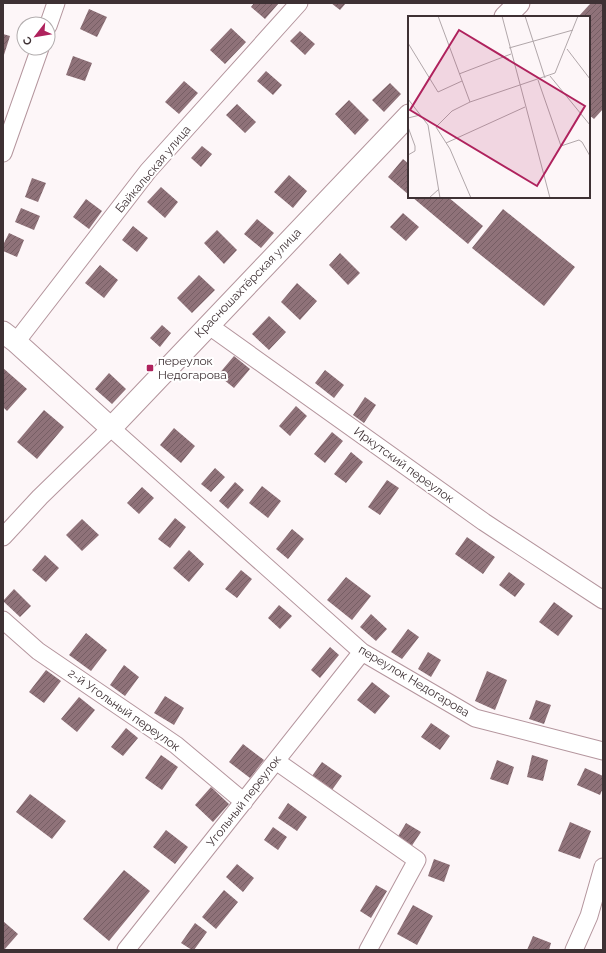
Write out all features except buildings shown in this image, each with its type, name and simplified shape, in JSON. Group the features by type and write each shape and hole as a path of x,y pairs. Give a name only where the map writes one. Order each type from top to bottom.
{"street":[{"path":"51,16 56,3"},
{"name":"Байкальская улица","path":"9,337 148,171 299,3"},
{"path":"506,16 519,3"},
{"path":"3,153 37,56"},
{"name":"Красношахтёрская улица","path":"3,537 40,497 111,428 408,116"},
{"name":"Иркутский переулок","path":"208,325 484,522 603,600"},
{"name":"переулок Недогарова","path":"9,337 362,652 475,718 603,751"},
{"name":"2-й Угольный переулок","path":"3,620 38,651 176,745 244,802"},
{"name":"Угольный переулок","path":"126,950 362,652"},
{"path":"276,762 417,860 368,950"},
{"path":"574,950 590,916 603,870"}],"place":[{"name":"переулок Недогарова","path":"150,368"}]}
